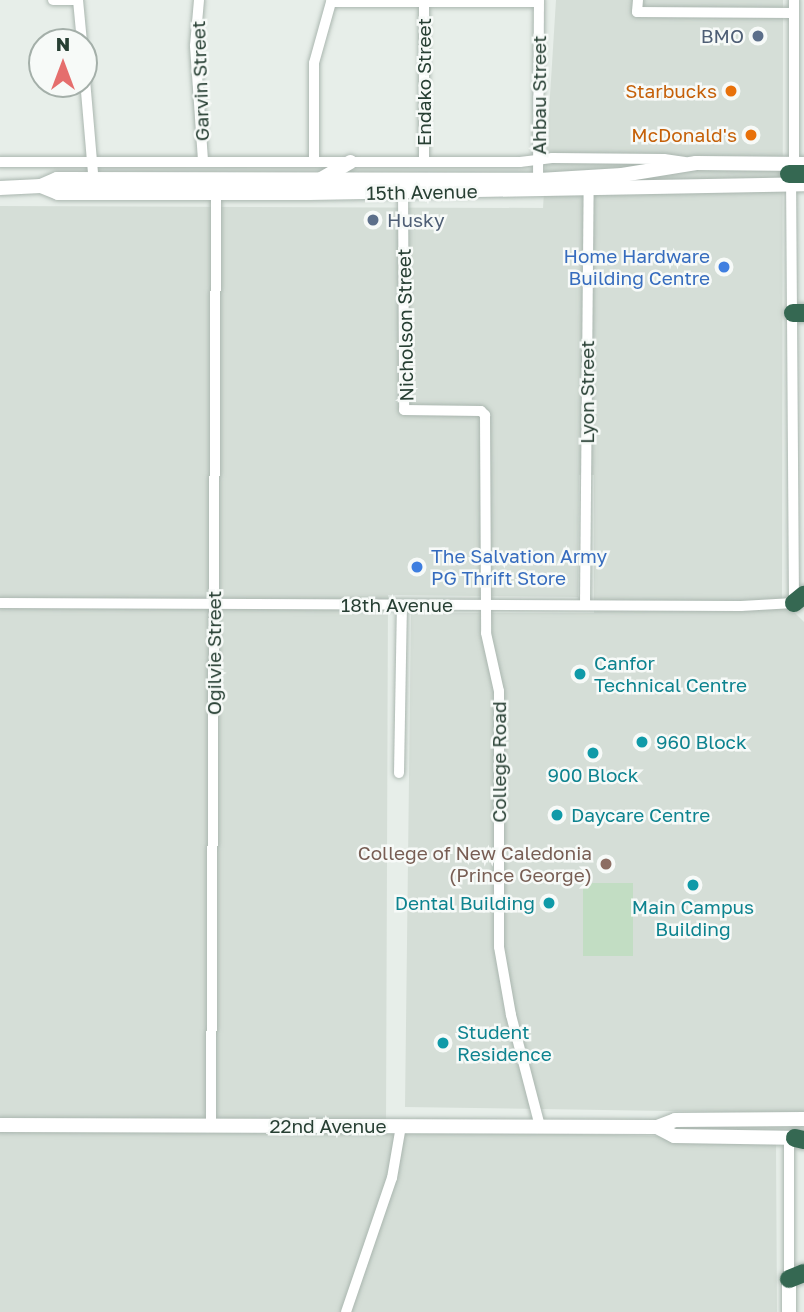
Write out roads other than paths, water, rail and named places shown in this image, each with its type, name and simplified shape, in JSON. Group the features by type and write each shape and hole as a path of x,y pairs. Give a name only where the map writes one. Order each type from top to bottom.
{"main road":[{"path":"320,179 350,162"},
{"name":"15th Avenue","path":"589,184 696,163 800,174"},
{"name":"15th Avenue","path":"0,188 41,186 57,179 94,186 724,186 800,174"},
{"name":"15th Avenue","path":"216,186 320,179 403,186"},
{"name":"22nd Avenue","path":"0,1125 657,1127 676,1120 804,1119"},
{"name":"22nd Avenue","path":"657,1127 674,1136 798,1138"},
{"path":"789,1312 800,1275"}],"street":[{"path":"52,0 78,0 81,28"},
{"name":"Garvin Street","path":"199,0 195,46 203,161"},
{"path":"638,0 637,12 794,13"},
{"path":"794,0 800,174 798,313 801,602"},
{"path":"314,162 314,64 331,2 539,1"},
{"name":"Ahbau Street","path":"538,185 539,1"},
{"name":"Endako Street","path":"424,2 425,162"},
{"path":"87,98 94,186"},
{"name":"15th Avenue","path":"0,162 664,159 696,163"},
{"name":"Lyon Street","path":"585,605 589,184"},
{"name":"Ogilvie Street","path":"211,1126 216,186"},
{"name":"Nicholson Street","path":"403,186 403,407 407,410 481,411 485,415 487,605"},
{"name":"18th Avenue","path":"0,603 585,605 801,602"},
{"path":"399,773 402,605"},
{"name":"College Road","path":"487,605 486,633 499,691 499,947 511,1015 540,1126"},
{"path":"346,1312 392,1178 401,1126"},
{"path":"798,1138 800,1275"}],"place":[{"name":"BMO","path":"758,36"},
{"name":"Starbucks","path":"731,91"},
{"name":"McDonald's","path":"751,135"},
{"name":"Husky","path":"373,220"},
{"name":"Home Hardware Building Centre","path":"724,267"},
{"name":"The Salvation Army PG Thrift Store","path":"417,567"},
{"name":"Canfor Technical Centre","path":"580,674"},
{"name":"960 Block","path":"642,742"},
{"name":"900 Block","path":"593,753"},
{"name":"Daycare Centre","path":"557,815"},
{"name":"College of New Caledonia (Prince George)","path":"606,864"},
{"name":"Main Campus Building","path":"693,885"},
{"name":"Dental Building","path":"549,903"},
{"name":"Student Residence","path":"443,1043"}]}
